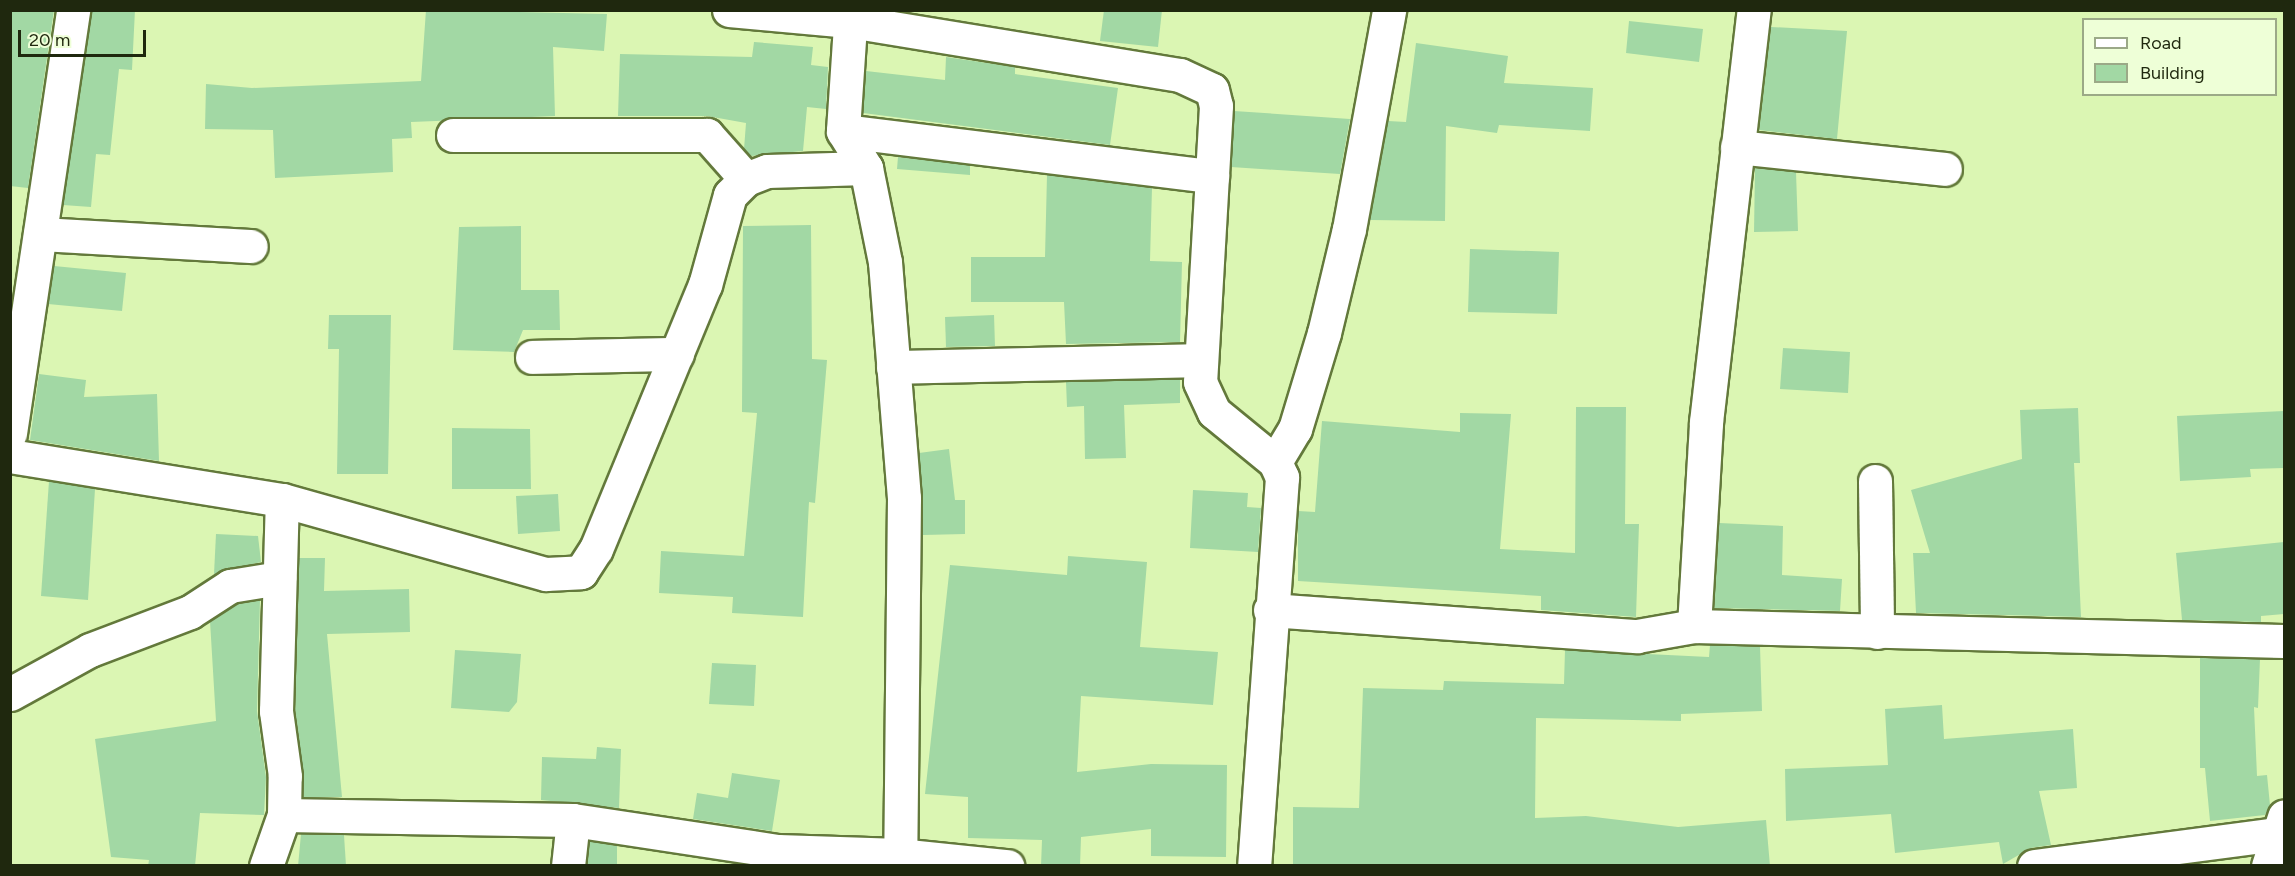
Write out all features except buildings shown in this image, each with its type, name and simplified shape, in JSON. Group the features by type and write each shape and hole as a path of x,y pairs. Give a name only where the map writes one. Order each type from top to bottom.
{"street":[{"path":"10,433 73,10"},
{"path":"729,10 851,16 1198,80 1212,90 1216,106 1199,360 1202,390 1214,412 1275,462 1282,477 1282,501 1269,610 1254,866"},
{"path":"1275,462 1295,429 1324,333 1389,10"},
{"path":"1694,626 1706,422 1754,10"},
{"path":"851,16 843,131 866,168 885,262 904,498 900,855"},
{"path":"843,131 1212,176"},
{"path":"453,135 706,135 746,179"},
{"path":"1737,147 1944,169"},
{"path":"10,456 282,500 546,574 581,572 596,549 705,285 730,195 746,179 767,171 866,168"},
{"path":"40,234 251,246"},
{"path":"532,357 677,354"},
{"path":"893,366 1199,360"},
{"path":"1875,482 1877,632"},
{"path":"266,866 284,815 285,776 276,711 282,500"},
{"path":"10,694 90,651 190,612 230,586 279,578"},
{"path":"1269,610 1637,636 1694,626 2284,641"},
{"path":"284,815 573,820 778,851 900,855 1007,866"},
{"path":"568,866 573,820"},
{"path":"2034,866 2281,825 2268,866"}]}
